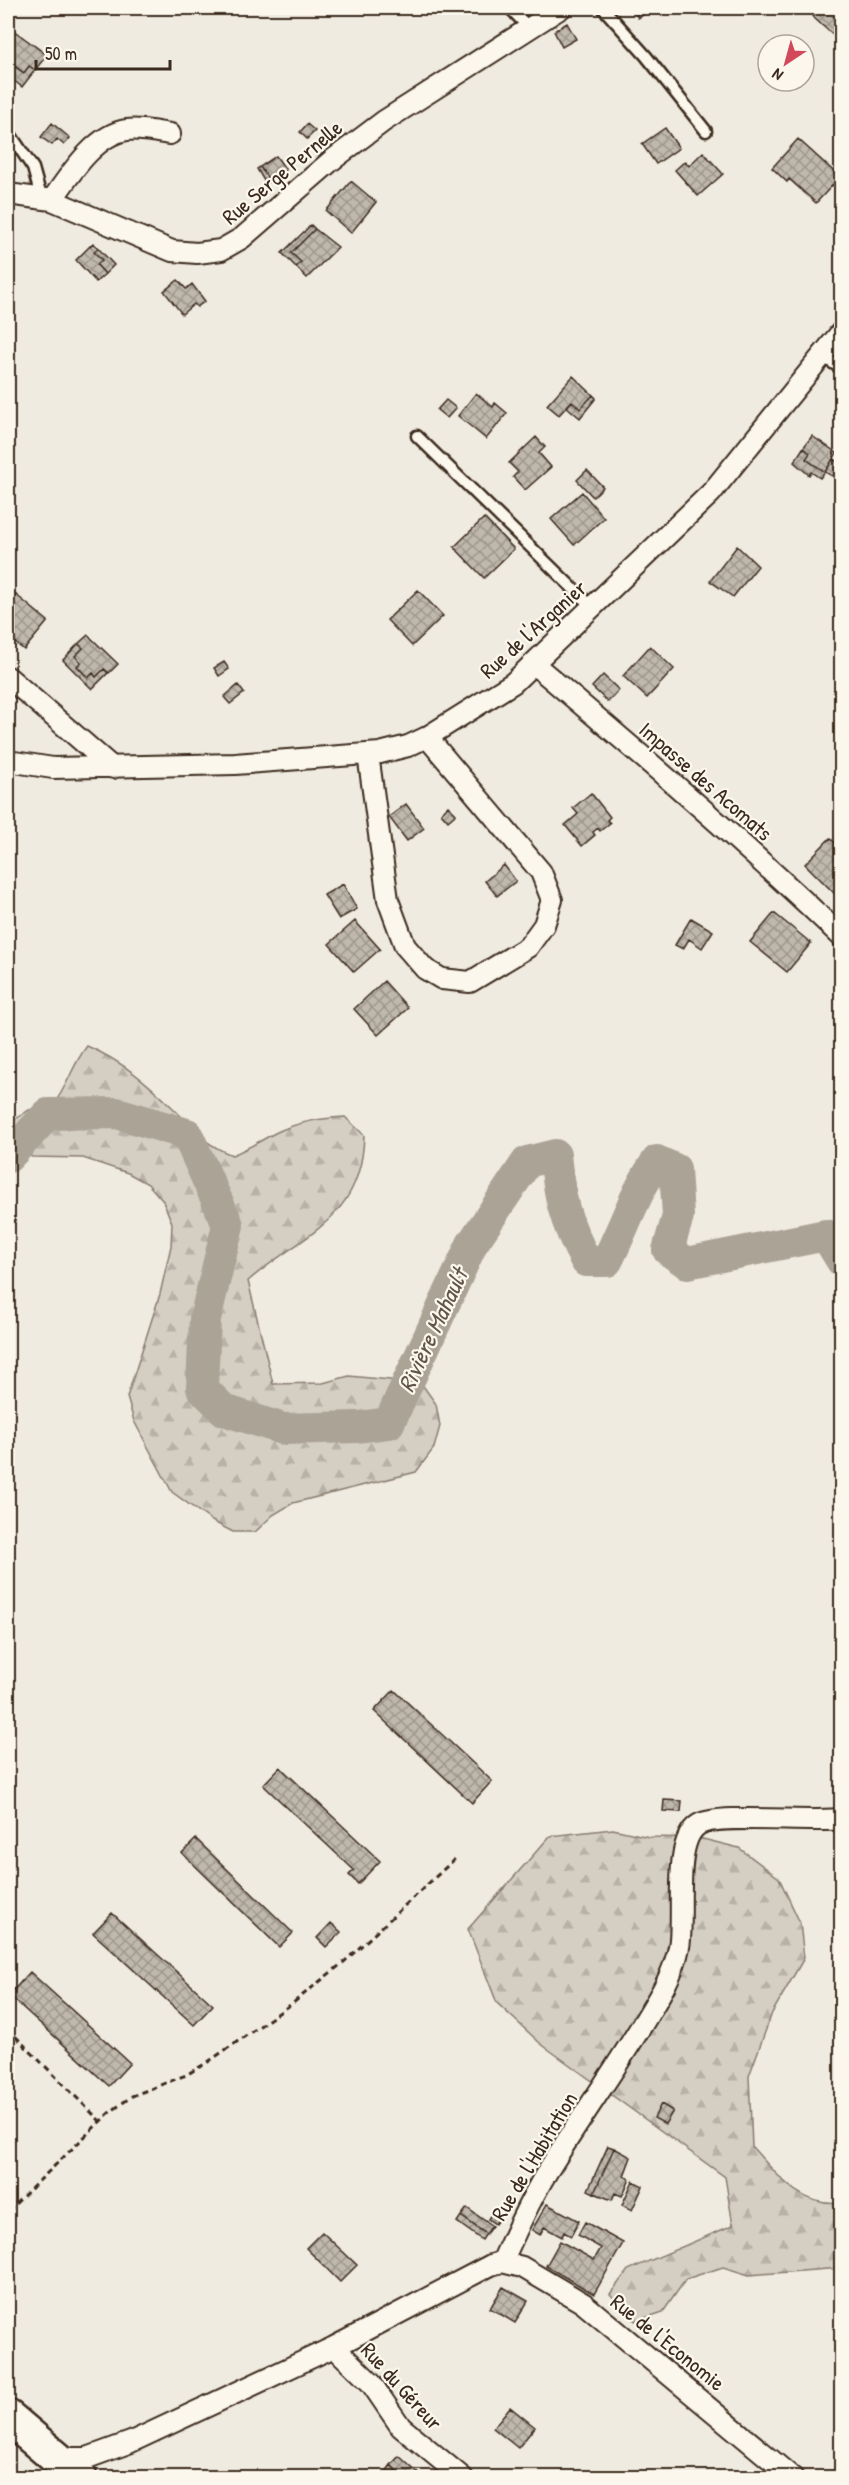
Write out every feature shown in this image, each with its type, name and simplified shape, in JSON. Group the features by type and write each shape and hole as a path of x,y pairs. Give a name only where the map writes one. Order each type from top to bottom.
{"highway":[{"path":"8,2417 65,2471"},
{"path":"8,2437 65,2471"}],"street":[{"name":"Rue Serge Pernelle","path":"8,194 46,199 172,251 197,253 221,250 242,238 351,145 561,8"},
{"path":"46,199 103,140 126,130 170,134"},
{"name":"Rue de l'Arganier","path":"8,761 53,768 235,764 368,754 408,746 427,737 513,683 535,665 711,493 842,331"},
{"name":"Impasse des Acomats","path":"535,665 650,763 791,888 842,937"},
{"path":"8,677 113,768"},
{"path":"368,754 388,900 405,946 425,969 442,980 470,982 528,947 544,925 552,900 541,873 427,737"},
{"name":"Rue de l'Habitation","path":"502,2262 541,2182 618,2066 672,1970 681,1936 683,1849 689,1834 698,1825 715,1819 810,1822 842,1819"},
{"path":"65,2471 87,2458 117,2448 334,2347 502,2262"},
{"name":"Rue de l'Economie","path":"502,2262 522,2267 583,2303 793,2478"},
{"name":"Rue du Géreur","path":"334,2347 371,2383 401,2427 463,2478"}],"lane":[{"path":"510,8 529,28"},
{"path":"603,8 706,131"},
{"path":"8,131 33,168 46,199"},
{"path":"822,356 842,369"},
{"path":"417,436 593,608"}],"path":[{"path":"8,2211 100,2121 132,2096 186,2075 208,2062 293,2003 345,1961 458,1856"},
{"path":"8,2029 100,2121"}],"green space":[{"path":"87,1046 134,1073 206,1141 232,1155 283,1129 318,1120 345,1117 364,1135 361,1164 353,1187 341,1206 309,1236 248,1281 273,1384 323,1383 349,1376 421,1383 436,1404 440,1426 434,1448 416,1472 293,1503 273,1515 255,1532 233,1532 212,1521 172,1492 134,1421 127,1397 160,1294 171,1246 172,1223 163,1201 148,1184 128,1173 83,1158 32,1157 12,1148 10,1123 29,1110 53,1105"},
{"path":"613,1829 649,1837 699,1838 739,1848 779,1878 800,1923 804,1958 772,2013 749,2076 752,2147 780,2178 801,2195 826,2203 841,2203 841,2268 749,2275 723,2267 686,2279 663,2312 635,2321 610,2294 628,2270 733,2225 725,2177 541,2044 497,2003 468,1929 550,1836"}],"building":[{"path":"632,8 651,8 652,10 638,18"},
{"path":"821,8 837,8 842,12 842,29 834,36 813,17"},
{"path":"567,23 576,39 562,47 554,31"},
{"path":"9,27 47,55 35,70 29,66 24,73 8,61"},
{"path":"8,62 24,73 29,66 35,70 22,87 8,76"},
{"path":"52,123 70,138 64,145 57,139 52,145 41,137"},
{"path":"307,124 315,131 307,139 300,132"},
{"path":"665,128 679,148 656,164 642,144"},
{"path":"798,139 840,177 816,203 789,179 787,182 772,168"},
{"path":"703,152 723,174 698,196 675,170 685,161 689,166"},
{"path":"276,156 286,170 270,181 260,167"},
{"path":"260,167 270,181 266,184 257,169"},
{"path":"351,181 376,202 351,233 326,211"},
{"path":"311,225 315,229 291,253 301,262 296,267 282,253"},
{"path":"315,229 338,247 307,278 296,267 301,262 291,253"},
{"path":"93,243 98,248 94,252 102,260 97,265 105,274 96,282 76,260"},
{"path":"98,248 114,265 105,274 97,265 102,260 94,252"},
{"path":"178,280 186,289 192,284 205,301 197,307 194,304 182,314 164,291"},
{"path":"573,376 593,395 580,409 572,401 559,415 547,405"},
{"path":"476,393 493,407 495,403 507,413 486,439 458,416"},
{"path":"593,395 596,398 580,418 567,407 572,401 580,409"},
{"path":"446,400 456,408 447,418 437,410"},
{"path":"812,436 837,453 825,472 806,459 810,453 803,448"},
{"path":"536,437 545,447 539,453 551,467 525,490 513,477 518,472 509,463"},
{"path":"803,448 810,453 806,459 825,472 820,478 811,472 809,475 794,462"},
{"path":"833,459 842,465 834,477 825,472"},
{"path":"587,470 603,487 593,497 577,480"},
{"path":"582,492 604,518 574,545 551,519"},
{"path":"484,518 514,549 484,578 454,547"},
{"path":"737,546 758,566 733,597 710,581"},
{"path":"418,590 443,616 412,646 387,620"},
{"path":"15,594 48,621 24,650 8,637 8,603"},
{"path":"88,635 118,664 109,673 104,669 96,677 93,673 88,678 77,666 81,662 75,656 83,648 78,644"},
{"path":"78,644 83,648 75,656 81,662 77,666 88,678 93,673 96,677 104,669 108,673 92,689 63,660"},
{"path":"650,646 674,669 647,698 623,676"},
{"path":"224,662 229,669 219,676 214,668"},
{"path":"603,675 619,690 608,702 592,687"},
{"path":"238,685 244,693 230,704 224,697"},
{"path":"591,793 610,817 607,820 610,823 600,831 598,828 593,832 595,835 582,846 565,825 578,814 573,808"},
{"path":"406,804 424,828 407,841 389,817"},
{"path":"448,806 456,814 448,821 441,813"},
{"path":"830,838 842,849 842,887 835,894 805,864"},
{"path":"504,865 516,881 497,896 485,881"},
{"path":"343,884 357,909 339,919 324,895"},
{"path":"774,913 811,943 787,972 750,942"},
{"path":"691,918 713,931 702,948 689,939 683,949 675,945"},
{"path":"355,921 380,949 354,972 329,944"},
{"path":"384,981 408,1008 378,1035 354,1009"},
{"path":"394,1690 492,1781 472,1803 374,1711"},
{"path":"280,1767 380,1861 358,1884 349,1875 354,1870 263,1785"},
{"path":"664,1800 682,1801 681,1812 663,1811"},
{"path":"196,1839 293,1933 279,1947 182,1853"},
{"path":"112,1913 213,2005 194,2025 93,1933"},
{"path":"331,1923 341,1932 326,1947 317,1938"},
{"path":"30,1972 130,2063 109,2086 9,1995"},
{"path":"661,2104 673,2111 665,2124 654,2118"},
{"path":"608,2146 614,2148 594,2193 588,2190"},
{"path":"614,2148 631,2157 624,2176 630,2179 622,2196 615,2193 612,2200 594,2193"},
{"path":"633,2181 643,2186 632,2210 622,2205"},
{"path":"547,2204 579,2221 571,2236 564,2232 562,2237 544,2227 540,2235 532,2230"},
{"path":"467,2208 492,2226 486,2234 461,2216"},
{"path":"493,2211 500,2217 495,2224 488,2219"},
{"path":"461,2216 486,2234 482,2240 457,2222"},
{"path":"585,2222 623,2243 594,2294 546,2266 560,2241 594,2260 601,2248 578,2235"},
{"path":"322,2232 357,2265 340,2282 306,2248"},
{"path":"503,2287 528,2301 515,2323 490,2308"},
{"path":"510,2407 535,2427 518,2448 493,2428"},
{"path":"399,2456 420,2475 418,2478 398,2478 393,2473 396,2470 391,2465"},
{"path":"391,2465 396,2470 393,2473 398,2478 392,2478 386,2472"}],"waterway":[{"name":"Rivière Mahault","path":"8,1157 48,1114 117,1113 187,1134 228,1225 205,1319 202,1388 224,1410 283,1429 358,1427 389,1423 472,1244 527,1162 555,1155 564,1210 586,1261 607,1261 636,1198 657,1161 675,1169 678,1216 668,1250 687,1263 826,1235 842,1261"}]}
